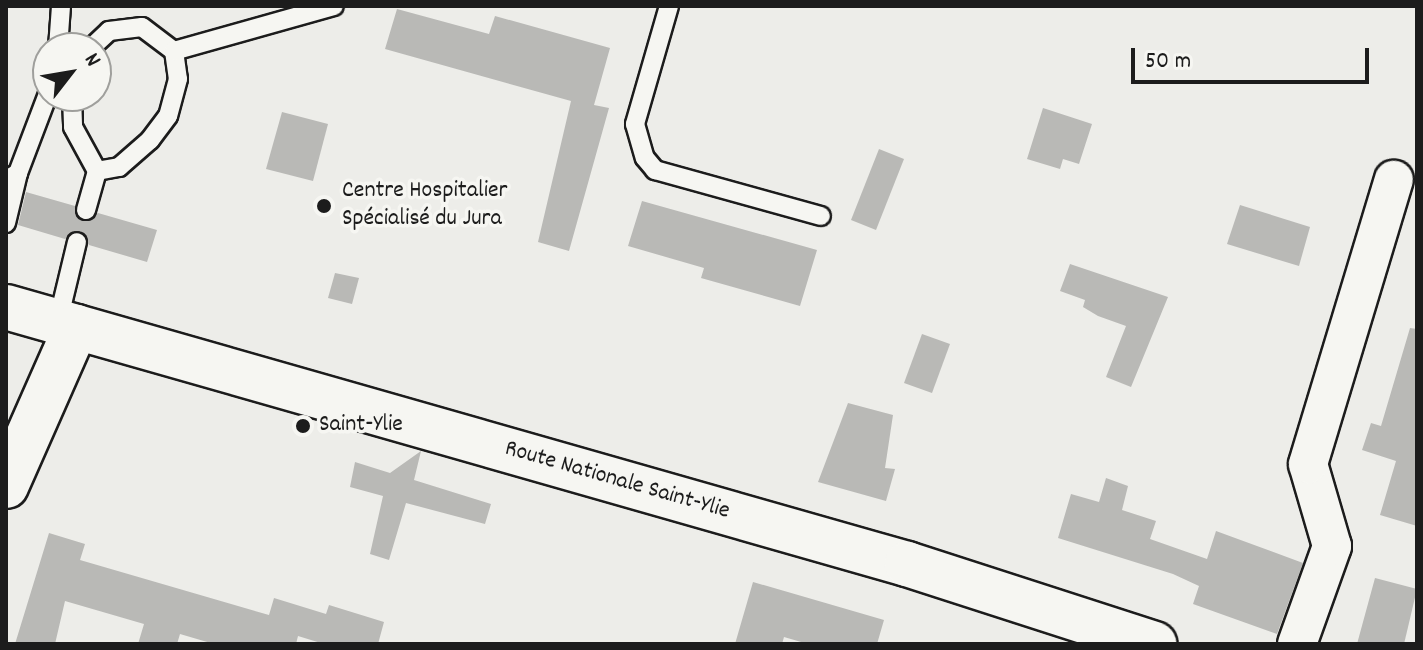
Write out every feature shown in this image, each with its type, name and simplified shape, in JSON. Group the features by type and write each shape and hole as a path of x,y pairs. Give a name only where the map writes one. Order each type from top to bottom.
{"main road":[{"name":"Route Nationale Saint-Ylie","path":"6,307 907,564 1154,644"},
{"path":"6,486 67,324"}],"street":[{"path":"1297,644 1332,546 1308,464 1394,180"}],"lane":[{"path":"59,32 61,6"},
{"path":"174,51 334,6"},
{"path":"669,6 635,124 645,158 655,170 821,216"},
{"path":"97,171 119,167 136,155 168,116 177,93 174,51 159,35 125,25 110,32"},
{"path":"6,223 12,176 40,112"},
{"path":"73,112 73,127 97,171 86,210"},
{"path":"67,324 77,242"}],"building":[{"path":"397,9 489,34 495,16 610,48 594,105 609,108 569,251 538,242 571,101 385,49"},
{"path":"1043,108 1092,124 1079,164 1063,159 1060,169 1027,159"},
{"path":"282,112 328,124 313,181 266,169"},
{"path":"879,149 904,159 876,230 851,220"},
{"path":"26,192 75,206 82,221 98,213 157,230 147,262 89,245 81,231 65,239 18,225"},
{"path":"642,201 817,250 800,306 701,278 704,268 628,246"},
{"path":"1240,205 1310,227 1299,266 1227,244"},
{"path":"1070,264 1168,297 1131,387 1106,377 1126,326 1098,316 1083,307 1085,300 1060,291"},
{"path":"335,273 359,278 352,304 328,298"},
{"path":"1410,328 1417,329 1417,526 1380,515 1396,461 1362,450 1371,423 1381,426"},
{"path":"922,334 950,344 932,393 904,383"},
{"path":"848,403 893,415 885,468 895,469 886,501 818,482"},
{"path":"421,451 414,480 491,504 485,524 406,503 389,560 370,554 383,496 350,487 355,462 390,473"},
{"path":"1106,478 1128,486 1122,510 1156,521 1150,539 1207,559 1216,531 1303,563 1277,634 1193,604 1199,586 1173,574 1058,538 1071,494 1099,502"},
{"path":"49,533 85,544 80,560 269,615 274,598 326,614 329,605 384,622 378,644 324,644 298,636 296,644 214,644 180,634 177,644 138,644 144,624 65,601 55,644 15,644"},
{"path":"1375,578 1417,589 1404,644 1357,644"},
{"path":"753,582 884,620 877,644 808,644 784,637 782,644 735,644"}],"place":[{"name":"Centre Hospitalier Spécialisé du Jura","path":"324,206"},
{"name":"Saint-Ylie","path":"303,426"}]}
